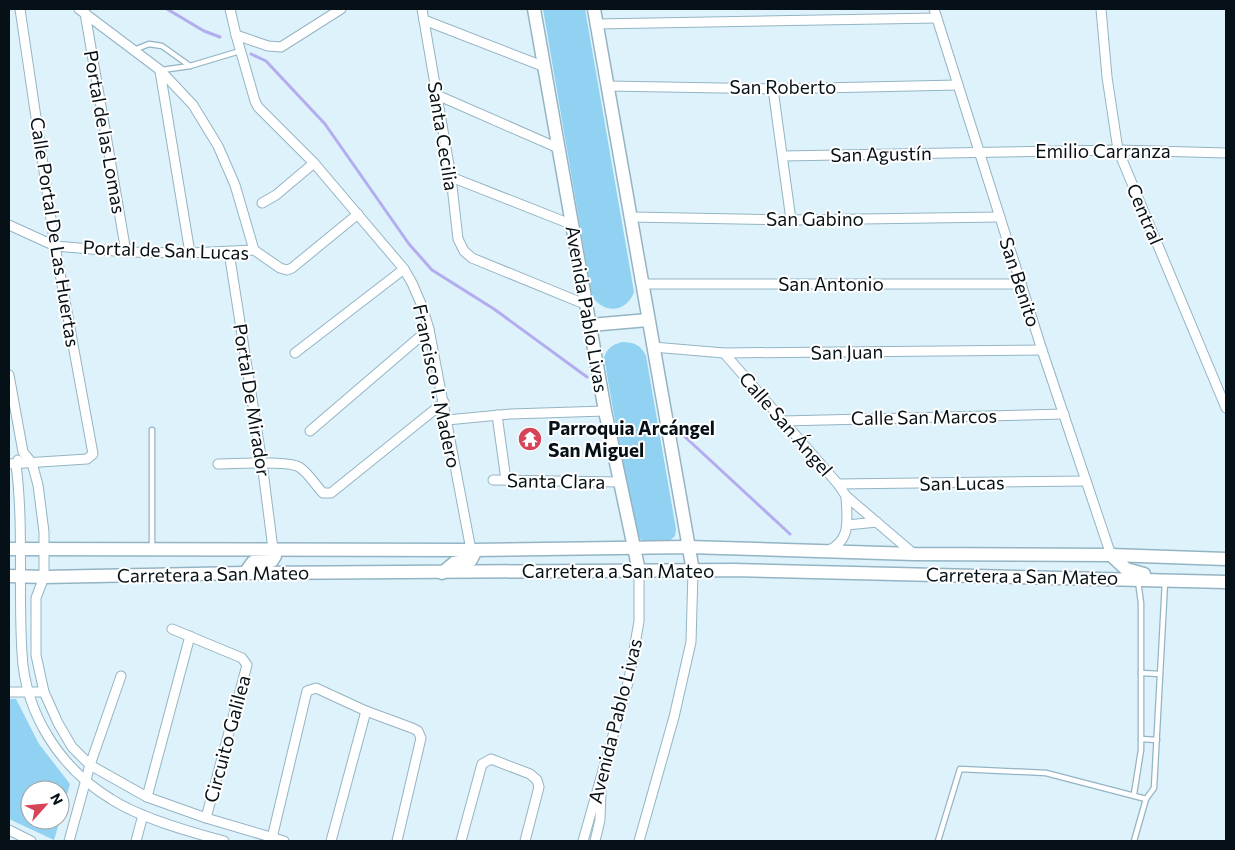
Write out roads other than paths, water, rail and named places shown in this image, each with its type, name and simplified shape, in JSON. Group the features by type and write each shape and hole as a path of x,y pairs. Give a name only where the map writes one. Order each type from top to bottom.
{"main road":[{"name":"Avenida Pablo Livas","path":"534,9 605,411 640,571"},
{"path":"594,9 652,347 693,571"},
{"path":"590,325 648,320"},
{"name":"Carretera a San Mateo","path":"14,549 471,550 688,547 824,552 1111,555 1226,559"},
{"path":"245,573 253,562 272,561 275,556 273,549"},
{"path":"442,573 454,562 471,560 474,554 471,550"},
{"path":"1056,577 1104,569 1108,565 1111,555"},
{"path":"1111,555 1119,564 1136,572 1151,576 1189,577 1202,581"},
{"name":"Carretera a San Mateo","path":"15,576 733,570 1226,582"}],"street":[{"name":"Calle Portal De Las Huertas","path":"20,9 55,246 93,454 87,459 32,464"},
{"path":"230,9 240,51"},
{"path":"236,36 281,48 341,9"},
{"name":"Santa Cecilia","path":"422,9 451,177 458,239 464,251 472,258 587,305"},
{"name":"San Benito","path":"934,9 1042,350 1111,555"},
{"name":"Central","path":"1101,9 1107,77 1118,150 1226,408"},
{"path":"82,11 160,70 193,105 218,146 235,185 254,250"},
{"name":"Portal de las Lomas","path":"82,11 126,252"},
{"path":"596,24 937,18"},
{"path":"424,20 545,67"},
{"name":"Francisco I. Madero","path":"240,51 255,100 263,113 314,163 404,269 422,306 429,329 444,402 471,550"},
{"path":"160,70 190,254"},
{"name":"San Roberto","path":"608,86 773,89 958,85"},
{"path":"773,89 791,220"},
{"path":"437,95 558,148"},
{"name":"Emilio Carranza","path":"980,152 1118,150 1226,153"},
{"name":"San Agustín","path":"783,156 980,152"},
{"path":"262,203 276,195 314,163"},
{"path":"451,177 573,225"},
{"name":"Portal de San Lucas","path":"9,226 55,246 126,252 190,254 254,250 280,268 287,270 292,268 358,214"},
{"name":"San Gabino","path":"631,217 791,220 1000,217"},
{"name":"Portal De Mirador","path":"229,252 262,463 273,549"},
{"path":"295,353 404,269"},
{"name":"San Antonio","path":"642,284 1021,284"},
{"path":"310,431 429,329"},
{"name":"San Juan","path":"652,347 724,353 1042,350"},
{"name":"Calle San Ángel","path":"724,353 838,484 846,496 914,554"},
{"path":"9,375 23,452 32,464 38,485 44,532 44,577 36,598 36,655 44,692 58,723 72,747 90,765 147,797 206,818 284,841"},
{"path":"218,464 262,463 294,465 301,468 323,493 331,494 444,402"},
{"path":"447,420 497,415 605,411"},
{"name":"Calle San Marcos","path":"783,421 1064,414"},
{"path":"497,415 506,480"},
{"path":"12,464 23,452"},
{"path":"12,464 32,464"},
{"path":"12,464 19,489 14,549 22,654 28,692 40,723 51,742 67,763 85,782 112,800 143,815 201,838 224,841"},
{"name":"Santa Clara","path":"493,480 620,482"},
{"name":"San Lucas","path":"838,484 1086,481"},
{"path":"824,552 835,548 842,541 847,525 846,496"},
{"path":"847,525 877,522"},
{"name":"Avenida Pablo Livas","path":"583,841 630,679 639,622 640,571"},
{"path":"639,841 674,717 691,642 693,571"},
{"name":"Circuito Galilea","path":"172,629 242,658 246,666 206,818"},
{"path":"147,797 190,636"},
{"path":"69,841 90,765 121,676"},
{"path":"272,838 307,691 316,688 366,711 418,731 421,738 396,841"},
{"path":"9,692 44,692"},
{"path":"331,841 366,711"},
{"path":"461,841 482,764 491,759 530,774 537,780 539,787 526,841"},
{"path":"595,841 600,820 602,776"},
{"path":"136,841 143,815"},
{"path":"9,830 31,841"}],"lane":[{"path":"133,50 149,44 162,46 190,66"},
{"path":"160,70 190,66 240,51"},
{"path":"152,430 152,550"},
{"path":"1134,794 1141,750 1141,603 1137,579"},
{"path":"1134,841 1146,799 1154,788 1166,580"},
{"path":"1141,672 1160,674"},
{"path":"1141,739 1157,740"},
{"path":"938,841 960,769 1046,773 1134,794 1146,799"}],"waterway":[{"path":"167,9 204,31 220,37"},
{"path":"251,54 266,61 325,124 409,244 432,270 494,309 587,377"},
{"path":"683,435 790,534"}],"place":[{"name":"Parroquia Arcángel San Miguel","path":"530,439"}]}
